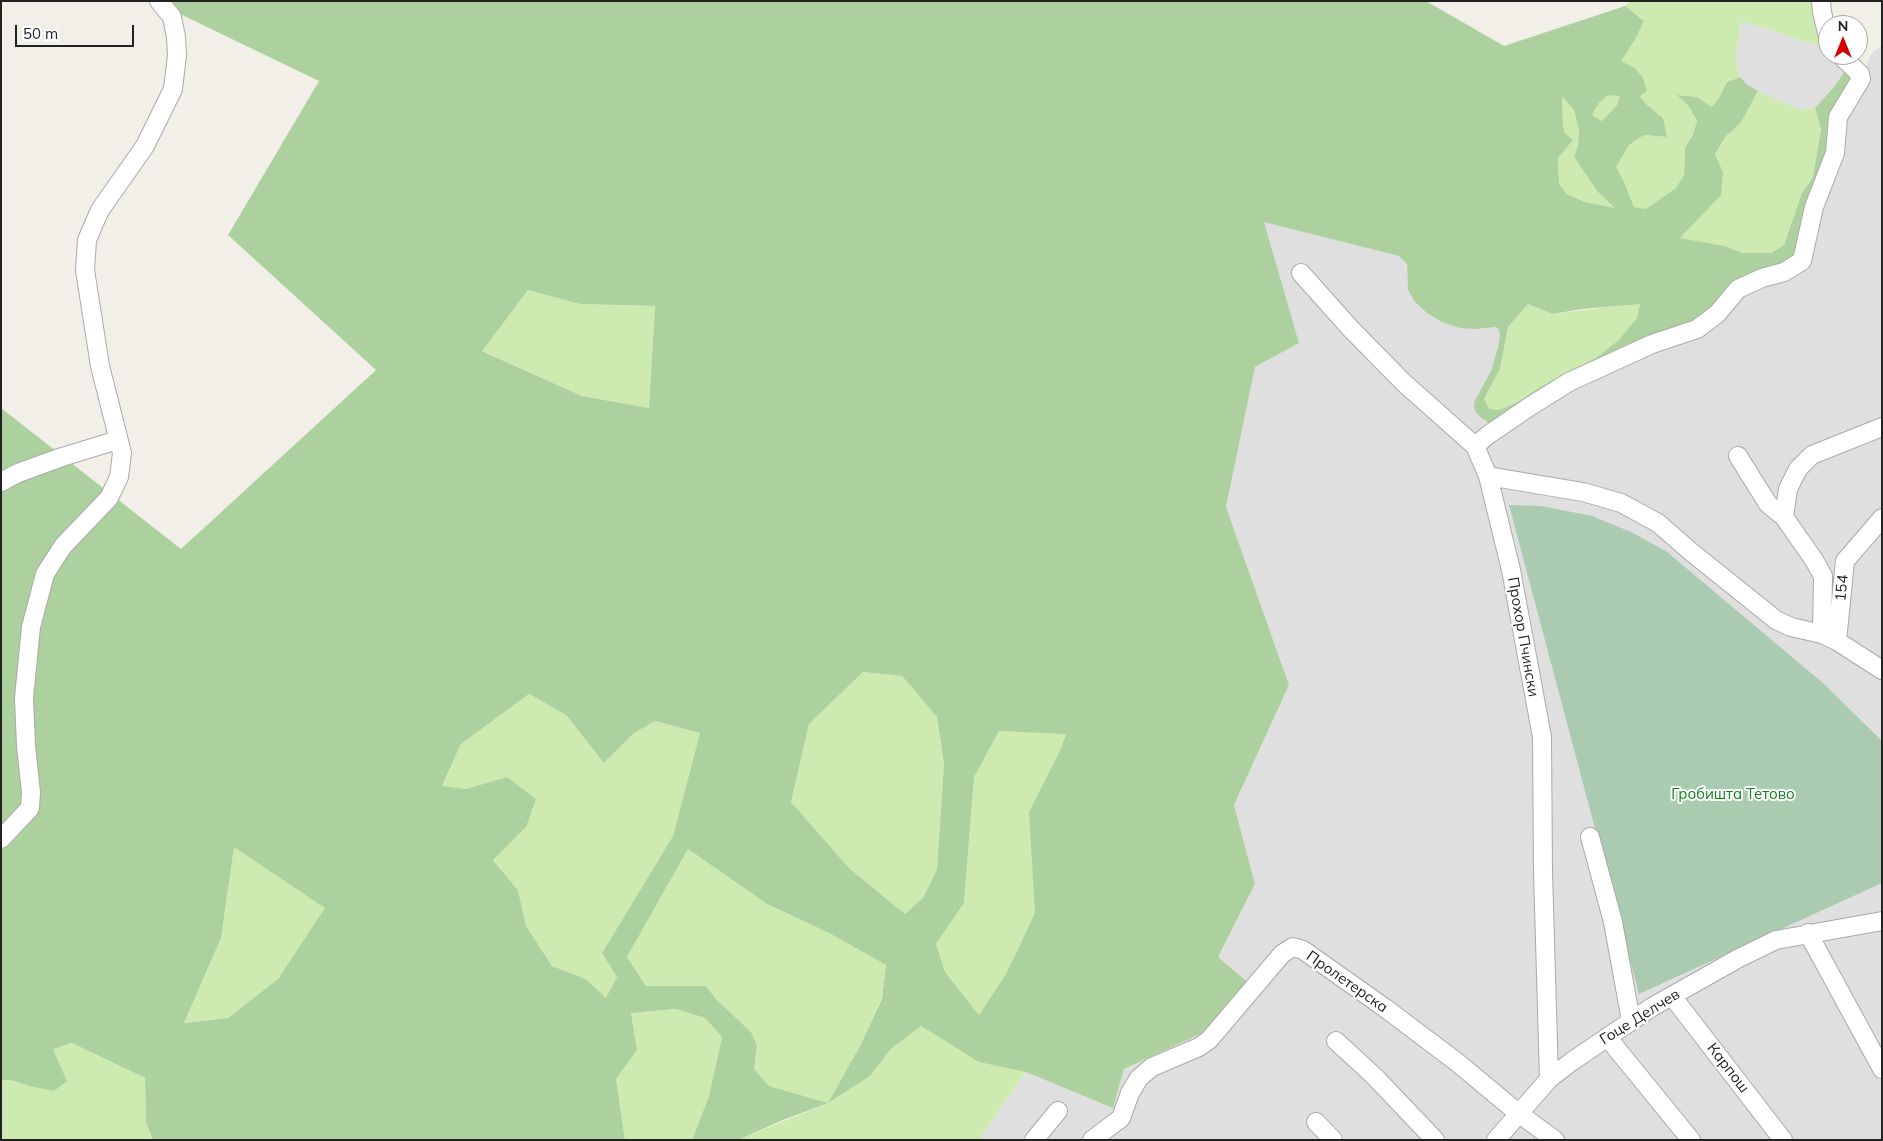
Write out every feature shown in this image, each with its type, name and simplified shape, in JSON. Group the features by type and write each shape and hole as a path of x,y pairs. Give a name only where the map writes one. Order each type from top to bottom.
{"street":[{"path":"1,839 30,808 24,698 31,627 45,574 63,546 108,498 119,477 122,453 100,366 85,270 87,240 100,210 145,146 173,89 177,55 176,37 172,18 160,1"},
{"path":"1822,1 1823,15"},
{"path":"1475,446 1529,407 1569,382 1652,344 1697,330 1717,314 1738,289 1762,278 1784,272 1802,261 1814,207 1835,153 1838,114 1861,80 1860,74 1851,65"},
{"name":"Прохор Пчински","path":"1301,272 1350,328 1403,382 1475,446 1488,476 1511,570 1542,737 1543,872 1549,1079"},
{"path":"1784,517 1788,490 1798,469 1812,455 1882,427"},
{"path":"1,482 18,473 118,440"},
{"path":"1738,456 1768,504 1784,517 1823,576 1830,638"},
{"path":"1488,476 1583,492 1621,503 1658,523 1776,620 1791,627 1830,638 1882,670"},
{"name":"154","path":"1830,638 1845,561 1882,518"},
{"path":"1590,837 1613,922 1631,1021"},
{"name":"Гоце Делчев","path":"1496,1140 1549,1079 1607,1037 1672,996 1739,958 1776,940 1882,921"},
{"path":"1808,933 1880,1061"},
{"name":"Пролетерска","path":"1092,1140 1121,1118 1130,1093 1139,1078 1152,1067 1200,1047 1209,1040 1282,954 1293,947 1303,950 1385,1008 1555,1140"},
{"name":"Карпош","path":"1672,996 1783,1140"},
{"path":"1607,1037 1691,1140"},
{"path":"1336,1041 1374,1076 1435,1140"},
{"path":"1034,1140 1058,1111"},
{"path":"1316,1122 1333,1140"}],"shaded area":[{"path":"1741,22 1801,41 1818,44 1818,65 1849,65 1833,88 1815,108 1798,109 1765,95 1746,84 1738,72 1736,53"},
{"path":"1882,45 1882,1140 979,1140 1026,1072 1113,1108 1124,1069 1200,1034 1218,957 1255,884 1234,805 1289,685 1226,507 1255,367 1299,343 1263,221 1399,256 1407,264 1407,276 1475,329 1496,327 1500,335 1498,347 1491,371 1475,400 1806,238 1861,76 1868,65 1872,53"}],"green space":[{"path":"153,1 1426,1 1504,46 1625,6 1644,21 1636,38 1621,61 1635,68 1643,78 1647,91 1640,96 1646,104 1663,118 1667,137 1644,135 1629,145 1616,167 1634,207 1646,209 1676,188 1684,175 1685,148 1693,134 1697,121 1688,105 1677,95 1697,97 1712,107 1727,82 1741,77 1746,84 1758,91 1740,124 1726,136 1715,154 1723,172 1721,195 1680,238 1725,246 1742,253 1771,253 1784,245 1802,193 1813,177 1821,129 1815,108 1833,88 1849,65 1856,90 1803,257 1717,314 1497,429 1480,417 1475,411 1474,406 1475,400 1491,371 1498,347 1500,335 1496,327 1460,328 1442,322 1427,313 1415,302 1408,290 1407,264 1399,256 1264,222 1299,343 1255,367 1226,507 1289,685 1234,805 1255,884 1218,957 1252,986 1200,1034 1124,1069 1113,1108 1026,1072 979,1062 921,1026 891,1049 870,1076 828,1103 738,1140 692,1140 709,1096 722,1037 705,1018 676,1009 631,1013 637,1050 616,1079 625,1140 153,1140 146,1122 145,1078 72,1043 53,1049 67,1081 54,1091 10,1080 1,1080 1,408 181,549 376,370 228,235 319,81","holes":["1608,95 1620,96 1617,105 1602,121 1592,115 1598,104","1562,96 1574,110 1579,130 1578,146 1574,157 1597,191 1615,208 1585,202 1567,194 1559,184 1558,158 1573,140 1565,133 1563,127","528,290 580,304 655,306 649,408 582,396 482,351","1528,304 1553,314 1582,309 1640,304 1637,318 1618,341 1596,358 1542,386 1518,402 1499,410 1489,409 1484,399 1500,369 1508,327","863,672 902,676 937,717 944,764 937,869 923,898 905,914 849,868 791,802 809,724","529,694 566,715 604,763 634,733 655,721 700,733 673,836 602,953 617,977 606,998 586,979 552,966 526,926 518,890 493,860 526,827 536,799 507,777 466,789 442,786 461,744","999,731 1066,734 1059,753 1029,812 1035,913 1006,974 979,1015 945,972 936,944 964,903 974,777","234,847 325,908 278,979 228,1018 184,1023 221,938","688,849 767,904 829,933 886,965 882,999 859,1048 828,1103 769,1086 754,1069 757,1046 751,1032 716,999 706,986 646,986 627,957"]},
{"path":"1630,1 1821,1 1823,15 1818,15 1818,45 1741,22 1736,54 1738,72 1741,77 1727,82 1712,107 1697,97 1678,95 1688,105 1697,121 1685,148 1684,175 1676,188 1646,210 1634,207 1624,182 1615,167 1629,145 1644,135 1667,137 1663,118 1646,104 1640,95 1635,68 1620,61 1636,38 1644,21 1625,6"},
{"path":"1758,91 1798,109 1815,108 1821,129 1813,177 1802,193 1784,245 1771,253 1742,253 1725,246 1679,238 1699,217 1723,172 1715,154 1726,136 1740,124"},
{"path":"1562,95 1574,110 1579,130 1578,146 1574,157 1597,191 1616,208 1585,202 1567,194 1559,184 1558,158 1573,140 1565,133 1563,127"},
{"path":"1608,95 1620,95 1617,105 1602,121 1592,115 1598,104"},
{"path":"528,290 580,304 655,306 649,408 582,396 481,350"},
{"path":"1640,303 1637,318 1618,341 1596,358 1542,386 1518,402 1499,410 1489,409 1484,399 1500,369 1508,327 1528,304 1553,314"},
{"name":"Гробишта Тетово","path":"1509,505 1541,506 1592,516 1631,532 1666,551 1824,684 1882,741 1882,883 1639,994"},
{"path":"863,672 902,676 937,717 944,764 937,869 923,898 905,914 849,868 791,802 809,724"},
{"path":"529,694 566,715 604,763 634,733 655,721 700,733 673,836 602,953 617,977 606,999 586,979 552,966 526,926 518,890 493,859 526,827 507,777 466,789 442,787 461,744"},
{"path":"999,731 1066,733 1059,753 1033,868 1035,913 1006,974 979,1015 945,972 936,944 964,903 974,777"},
{"path":"234,846 326,908 278,979 228,1018 184,1023 221,938"},
{"path":"688,849 767,904 829,933 886,965 882,998 859,1048 829,1102 870,1076 891,1049 921,1026 979,1061 1026,1072 979,1140 738,1140 828,1103 769,1086 754,1069 757,1046 751,1032 716,999 706,986 646,986 627,957"},
{"path":"677,1009 705,1018 722,1037 709,1096 692,1140 625,1140 616,1079 637,1050 631,1013"},
{"path":"72,1043 145,1078 146,1122 153,1140 1,1139 1,1080 10,1080 29,1086 67,1081 53,1049"}]}
